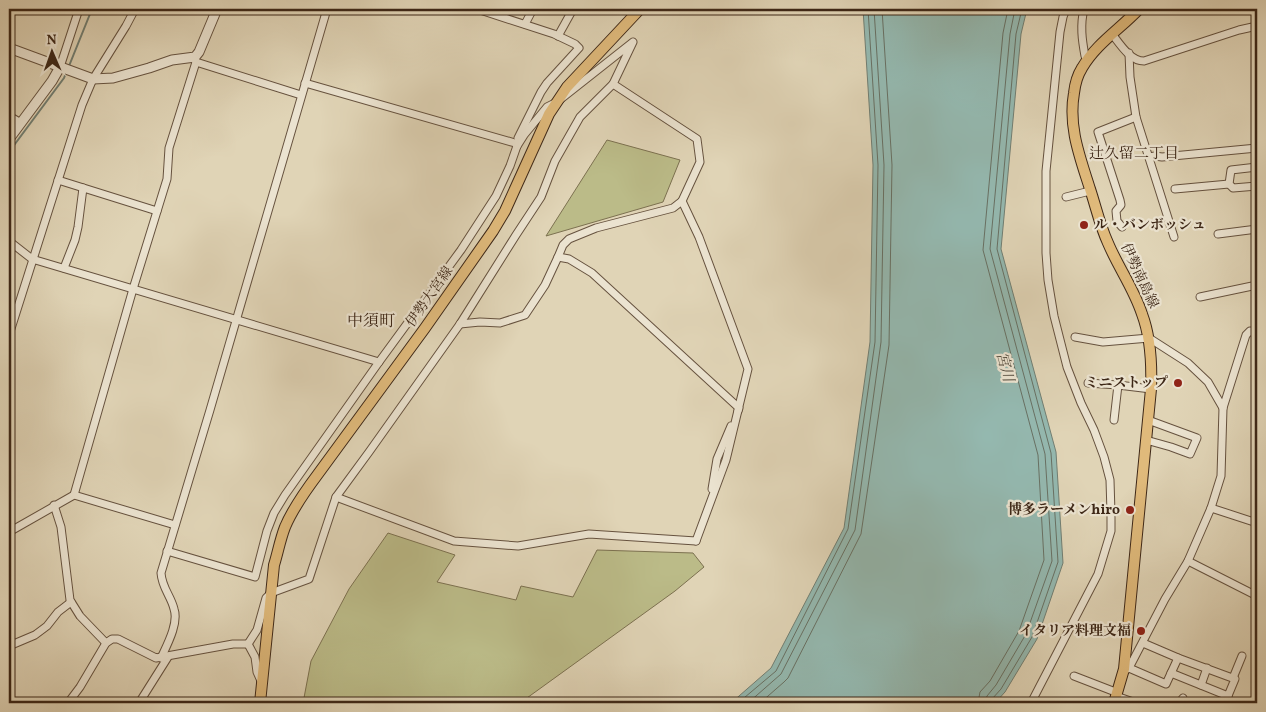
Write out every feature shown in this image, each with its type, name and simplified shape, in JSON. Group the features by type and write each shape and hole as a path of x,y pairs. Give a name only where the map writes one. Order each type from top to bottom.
{"main road":[{"name":"伊勢大宮線","path":"260,703 274,565 286,526 304,493 425,328 493,231 505,211 540,132 557,102 567,88 640,9"},
{"name":"伊勢南島線","path":"1116,697 1127,669 1151,389 1151,362 1149,338 1139,305 1102,230 1074,136 1072,116 1073,97 1077,79 1087,60 1098,46 1139,9"}],"street":[{"path":"9,139 62,68 79,9"},
{"path":"9,335 82,105 93,80 135,9"},
{"path":"74,495 132,290 167,178 169,148 196,60 217,9"},
{"path":"139,703 164,657 175,622 175,610 161,581 161,573 327,9"},
{"path":"167,551 255,577 267,531 274,513 379,362 461,250 496,196 510,166 516,144 541,92 579,48 558,36 476,9"},
{"path":"525,24 532,9"},
{"path":"558,36 573,9"},
{"path":"1031,703 1098,574 1111,531 1110,480 1094,430 1067,367 1054,316 1048,280 1046,172 1060,32 1066,9"},
{"path":"1084,9 1081,29 1085,56"},
{"path":"1112,34 1136,60 1148,61 1239,30 1257,26"},
{"path":"248,644 258,630 266,598 271,594 309,579 336,496 460,324 542,197 555,161 580,117 613,84 633,42 557,102 547,107 516,144"},
{"path":"9,48 93,80 113,78 172,60 196,60 301,95"},
{"path":"1129,53 1130,77 1136,117 1174,237"},
{"path":"305,83 516,144"},
{"path":"460,324 500,323 525,315 545,285 563,245 569,238 596,228 673,208 682,202 700,162 697,139 613,84"},
{"path":"9,116 21,123"},
{"path":"1122,227 1117,221 1116,211 1121,205 1120,200 1098,132 1136,117"},
{"path":"1149,157 1257,148"},
{"path":"1229,184 1231,170 1257,167"},
{"path":"58,180 156,212"},
{"path":"1175,189 1229,184 1233,188 1257,186"},
{"path":"64,268 75,240 83,188"},
{"path":"1066,197 1090,191"},
{"path":"336,496 454,541 518,546 589,534 696,541 704,525 710,504 717,459 739,408 748,369 699,237 682,202"},
{"path":"1218,234 1257,229"},
{"path":"9,241 32,259 379,362"},
{"path":"558,257 569,259 592,273 739,408"},
{"path":"1200,298 1257,285"},
{"path":"1178,658 1166,684 1127,669 1188,561 1212,508 1221,476 1223,408 1246,335 1250,331 1257,332"},
{"path":"1075,336 1102,342 1149,338 1188,363 1208,382 1223,408"},
{"path":"1088,383 1151,389"},
{"path":"1114,420 1118,385"},
{"path":"1146,440 1190,454 1197,438 1148,420"},
{"path":"10,529 74,495 175,525"},
{"path":"54,505 61,527 70,600 80,616 106,643"},
{"path":"1212,508 1257,523"},
{"path":"1188,561 1257,596"},
{"path":"9,646 34,635 47,626 58,612 72,602"},
{"path":"68,703 80,687 106,643 112,639 118,639 156,658 233,644 248,644"},
{"path":"1143,642 1178,658 1232,678"},
{"path":"248,644 255,657 257,672 262,683"},
{"path":"1171,673 1201,685 1226,700 1234,679 1232,678 1242,656"},
{"path":"1201,685 1207,668"},
{"path":"1074,676 1116,697 1136,703"},
{"path":"1254,703 1257,694"}],"green space":[{"path":"607,140 680,160 663,202 546,236"},
{"path":"388,533 455,555 437,582 516,600 521,586 573,597 597,550 693,553 704,567 675,591 520,703 303,703 311,661 349,589"}],"water":[{"name":"宮川","path":"863,9 1027,9 1021,34 1001,249 1056,452 1063,563 1037,639 1005,692 995,703 731,703 771,668 844,528 870,342 873,165"}],"waterway":[{"path":"69,66 92,9"},
{"path":"9,152 66,73"}],"place":[{"name":"ル・バンボッシュ","path":"1084,225"},
{"name":"ミニストップ","path":"1178,383"},
{"name":"博多ラーメンhiro","path":"1130,510"},
{"name":"イタリア料理文福","path":"1141,631"}],"district":[{"name":"辻久留二丁目","path":"1134,154"},
{"name":"中須町","path":"371,322"}]}
